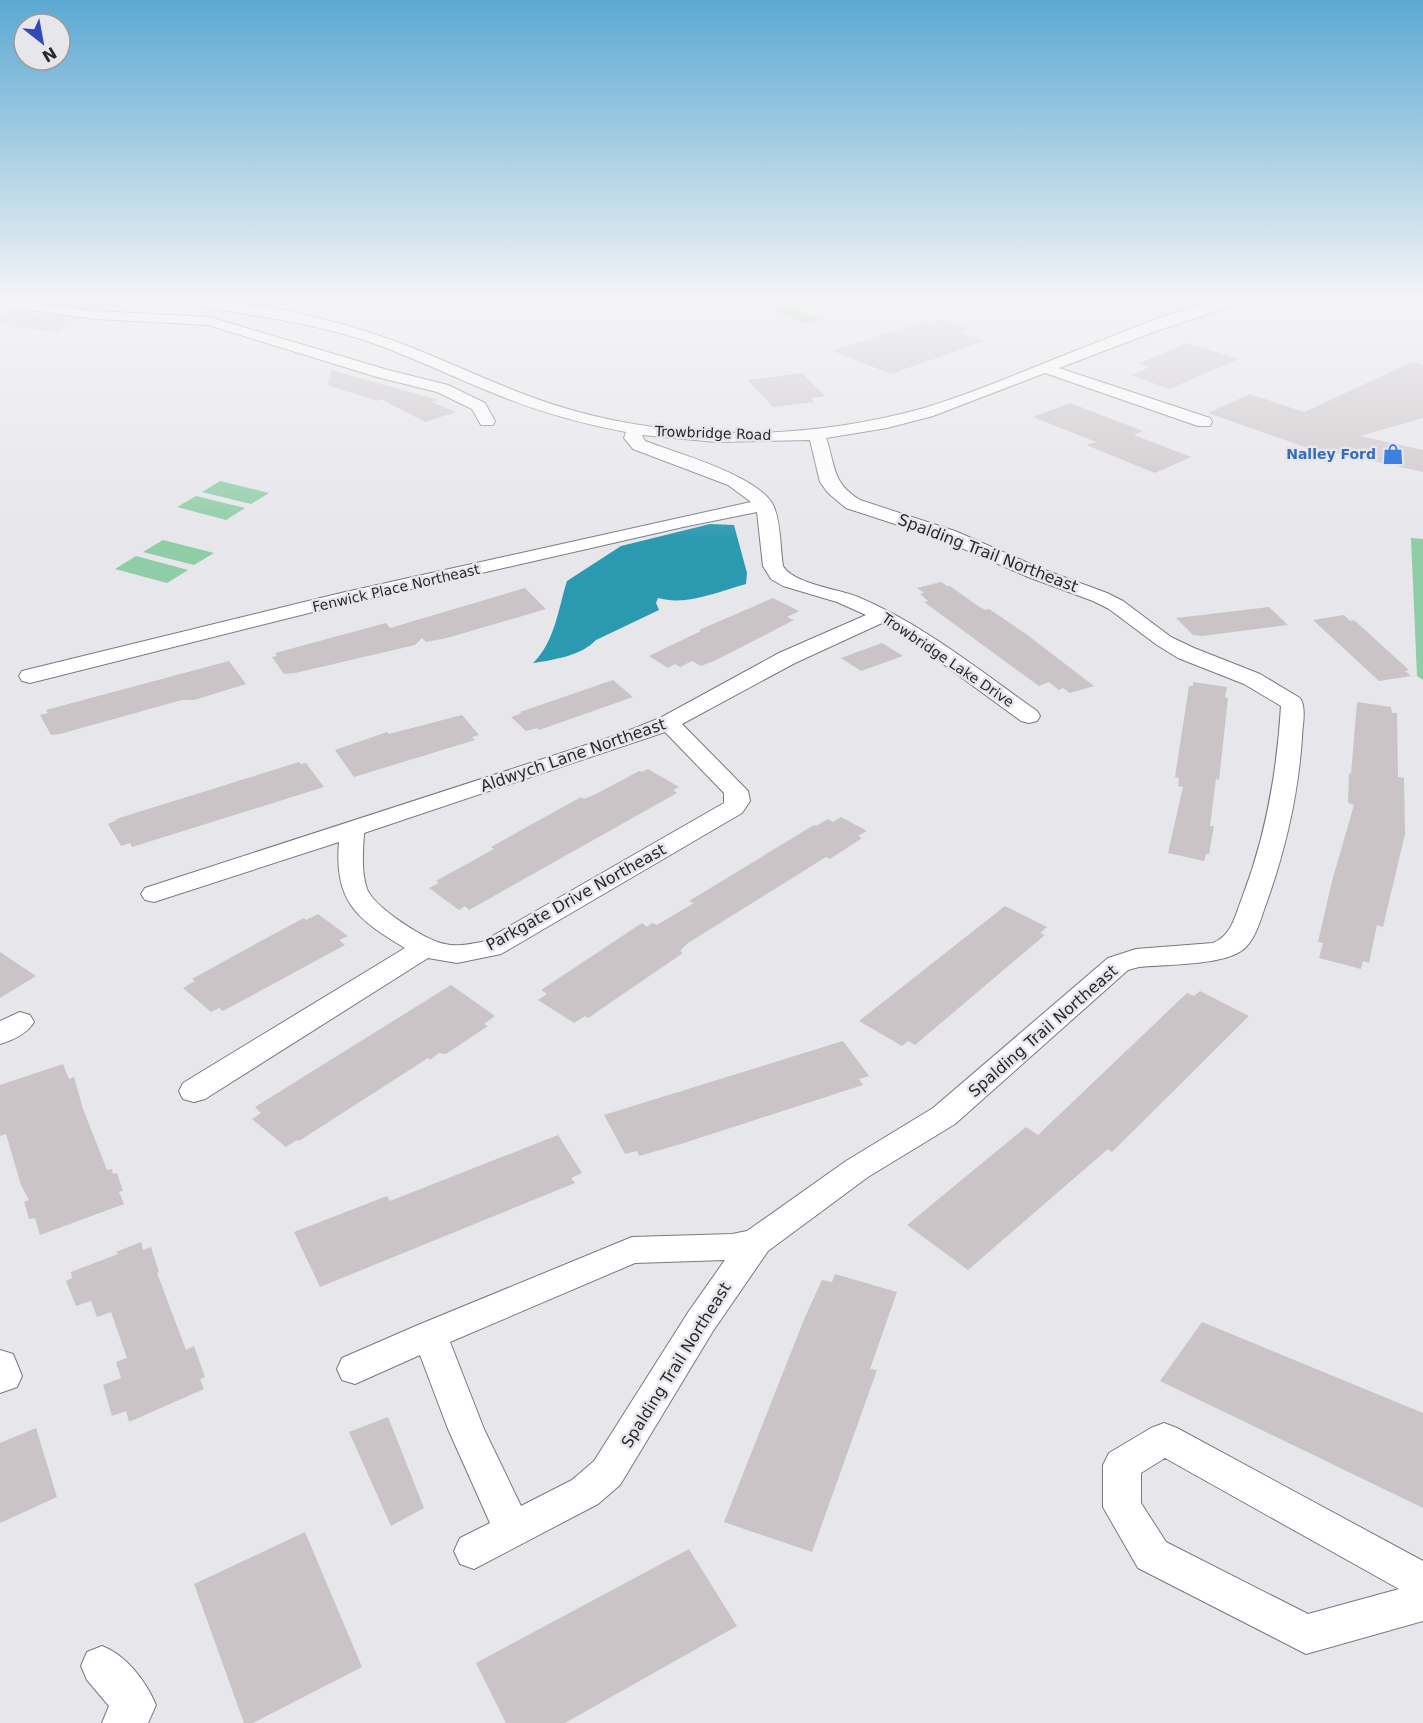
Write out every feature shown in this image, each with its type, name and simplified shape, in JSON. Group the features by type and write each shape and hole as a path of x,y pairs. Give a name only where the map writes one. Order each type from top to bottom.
{"street":[{"path":"410,380 442,388 479,406 488,421"},
{"name":"Trowbridge Road","path":"478,380 549,409 590,420 635,429 727,436 816,433 881,424 926,412 1011,380"},
{"path":"1082,380 1204,422"},
{"path":"635,429 633,438 639,445 734,481 752,492 764,505"},
{"name":"Spalding Trail Northeast","path":"474,1551 585,1492 607,1473 701,1321 756,1242 857,1168 944,1116 1118,964 1136,958 1217,951 1229,947 1238,939 1265,875 1282,813 1290,756 1292,703 1252,679 1186,653 1164,641 1116,605 1100,597 1035,573 948,535 853,504 841,497 828,482 822,449 816,433"},
{"name":"Trowbridge Lake Drive","path":"764,505 773,566 778,575 790,582 844,598 883,615 909,630 1029,716"},
{"name":"Fenwick Place Northeast","path":"30,676 341,599 683,521 764,505"},
{"name":"Aldwych Lane Northeast","path":"154,894 628,739 668,723 787,658 883,615"},
{"name":"Parkgate Drive Northeast","path":"426,946 449,954 476,952 491,948 733,808 738,801 736,791 668,723"},
{"path":"194,1091 426,946 378,918 358,897 350,873 352,829"},
{"path":"355,1369 632,1250 732,1247 756,1242"},
{"path":"430,1335 466,1430 512,1529"},
{"path":"0,1365 4,1376 0,1378"},
{"path":"1423,1582 1164,1439 1122,1465 1122,1507 1152,1555 1306,1634 1423,1602"},
{"path":"102,1666 135,1706 123,1723"}],"green space":[{"path":"220,481 269,493 251,504 202,492"},
{"path":"196,496 245,508 226,520 177,507"},
{"path":"1411,538 1423,539 1423,680 1417,676"},
{"path":"163,540 214,553 194,565 143,552"},
{"path":"136,556 188,570 167,583 115,569"}],"water":[{"path":"710,524 734,525 747,573 746,584 691,599 658,598 656,603 659,610 596,640 583,650 533,663 551,635 567,581 621,546"}],"building":[{"path":"328,380 368,380 439,400 432,402 456,412 425,422 381,399 377,401 327,385"},
{"path":"748,380 809,380 825,396 811,398 815,402 773,407"},
{"path":"1146,380 1189,380 1169,389"},
{"path":"1372,380 1423,380 1423,418 1360,436 1423,450 1423,472 1327,451 1322,453 1208,413 1250,394 1304,412"},
{"path":"1070,403 1143,431 1134,435 1191,457 1155,473 1086,445 1096,442 1033,417"},
{"path":"941,582 985,610 989,609 1026,634 1094,686 1070,693 1063,688 1059,690 1049,682 1039,686 924,602 928,601 920,594 924,593 917,588"},
{"path":"525,588 546,609 447,638 426,642 422,638 415,645 295,673 284,674 272,657 277,656 275,653 386,623 390,628"},
{"path":"773,598 799,611 787,617 794,620 716,660 701,666 692,661 680,667 675,664 668,668 649,656 701,631 699,630"},
{"path":"1269,607 1288,625 1202,636 1193,635 1176,618"},
{"path":"1344,615 1350,621 1354,620 1409,670 1405,671 1411,676 1379,681 1313,620"},
{"path":"882,643 903,656 861,671 841,658"},
{"path":"229,661 246,684 194,700 182,700 60,734 51,735 40,715 48,713 46,710"},
{"path":"613,680 633,697 539,730 537,728 526,731 511,717 522,713 520,712"},
{"path":"1193,682 1227,687 1225,697 1228,698 1219,780 1216,779 1210,826 1214,826 1209,854 1206,854 1204,861 1168,853 1183,787 1178,786 1179,778 1175,777 1189,686 1193,686"},
{"path":"1357,702 1391,707 1392,713 1397,713 1398,777 1404,778 1405,834 1383,927 1377,925 1369,963 1363,961 1361,969 1319,958 1323,943 1318,942 1332,881 1354,805 1348,803"},
{"path":"462,715 479,735 472,737 475,740 354,777 335,750 387,732 389,734"},
{"path":"299,762 306,763 324,787 132,847 130,843 121,846 108,824 116,819"},
{"path":"648,769 679,787 673,790 677,793 469,910 465,906 459,910 429,888 439,883 436,881 494,849 491,847 581,797 584,799 596,794 639,771"},
{"path":"841,817 867,831 858,836 862,838 830,859 826,857 688,943 680,951 683,953 588,1018 585,1016 574,1023 538,1000 547,994 541,990 642,923 647,927 652,923 657,925 694,903 689,901 814,825 828,819 833,822"},
{"path":"1005,906 1047,927 1040,933 1045,935 915,1045 908,1041 902,1046 859,1021"},
{"path":"318,914 348,936 339,940 345,945 223,1011 219,1008 211,1012 183,988 195,981 192,979 259,942 304,918 306,920"},
{"path":"0,952 36,976 0,998"},
{"path":"451,985 495,1016 484,1024 488,1026 446,1054 439,1053 430,1060 428,1058 299,1141 286,1147 252,1119 261,1113 255,1107"},
{"path":"1200,991 1249,1016 1112,1152 1108,1149 968,1270 907,1225 1026,1127 1038,1135 1187,993 1194,996"},
{"path":"843,1041 869,1076 859,1079 863,1085 684,1143 639,1156 637,1151 625,1154 604,1115"},
{"path":"63,1064 69,1079 74,1077 83,1109 107,1170 112,1169 113,1174 117,1173 123,1191 119,1192 124,1204 40,1235 35,1218 29,1219 24,1202 29,1200 21,1185 6,1134 0,1136 0,1085"},
{"path":"558,1135 582,1173 571,1178 575,1183 320,1287 294,1232 387,1196 390,1201"},
{"path":"141,1242 143,1250 151,1247 159,1272 157,1273 186,1350 194,1346 205,1377 200,1379 204,1389 129,1422 126,1411 112,1416 103,1385 121,1378 116,1362 127,1358 111,1312 97,1317 91,1301 76,1306 66,1281 72,1278 71,1272 118,1254 116,1252"},
{"path":"835,1274 897,1292 870,1369 877,1370 812,1552 724,1522 805,1317 822,1280 832,1282"},
{"path":"1202,1322 1423,1413 1423,1508 1160,1381"},
{"path":"388,1417 424,1508 391,1526 349,1432"},
{"path":"36,1428 57,1497 0,1523 0,1443"},
{"path":"305,1532 362,1667 253,1723 244,1723 194,1584"},
{"path":"689,1549 737,1626 565,1723 506,1723 476,1663"}],"place":[{"name":"Nalley Ford","path":"1393,454"}]}
